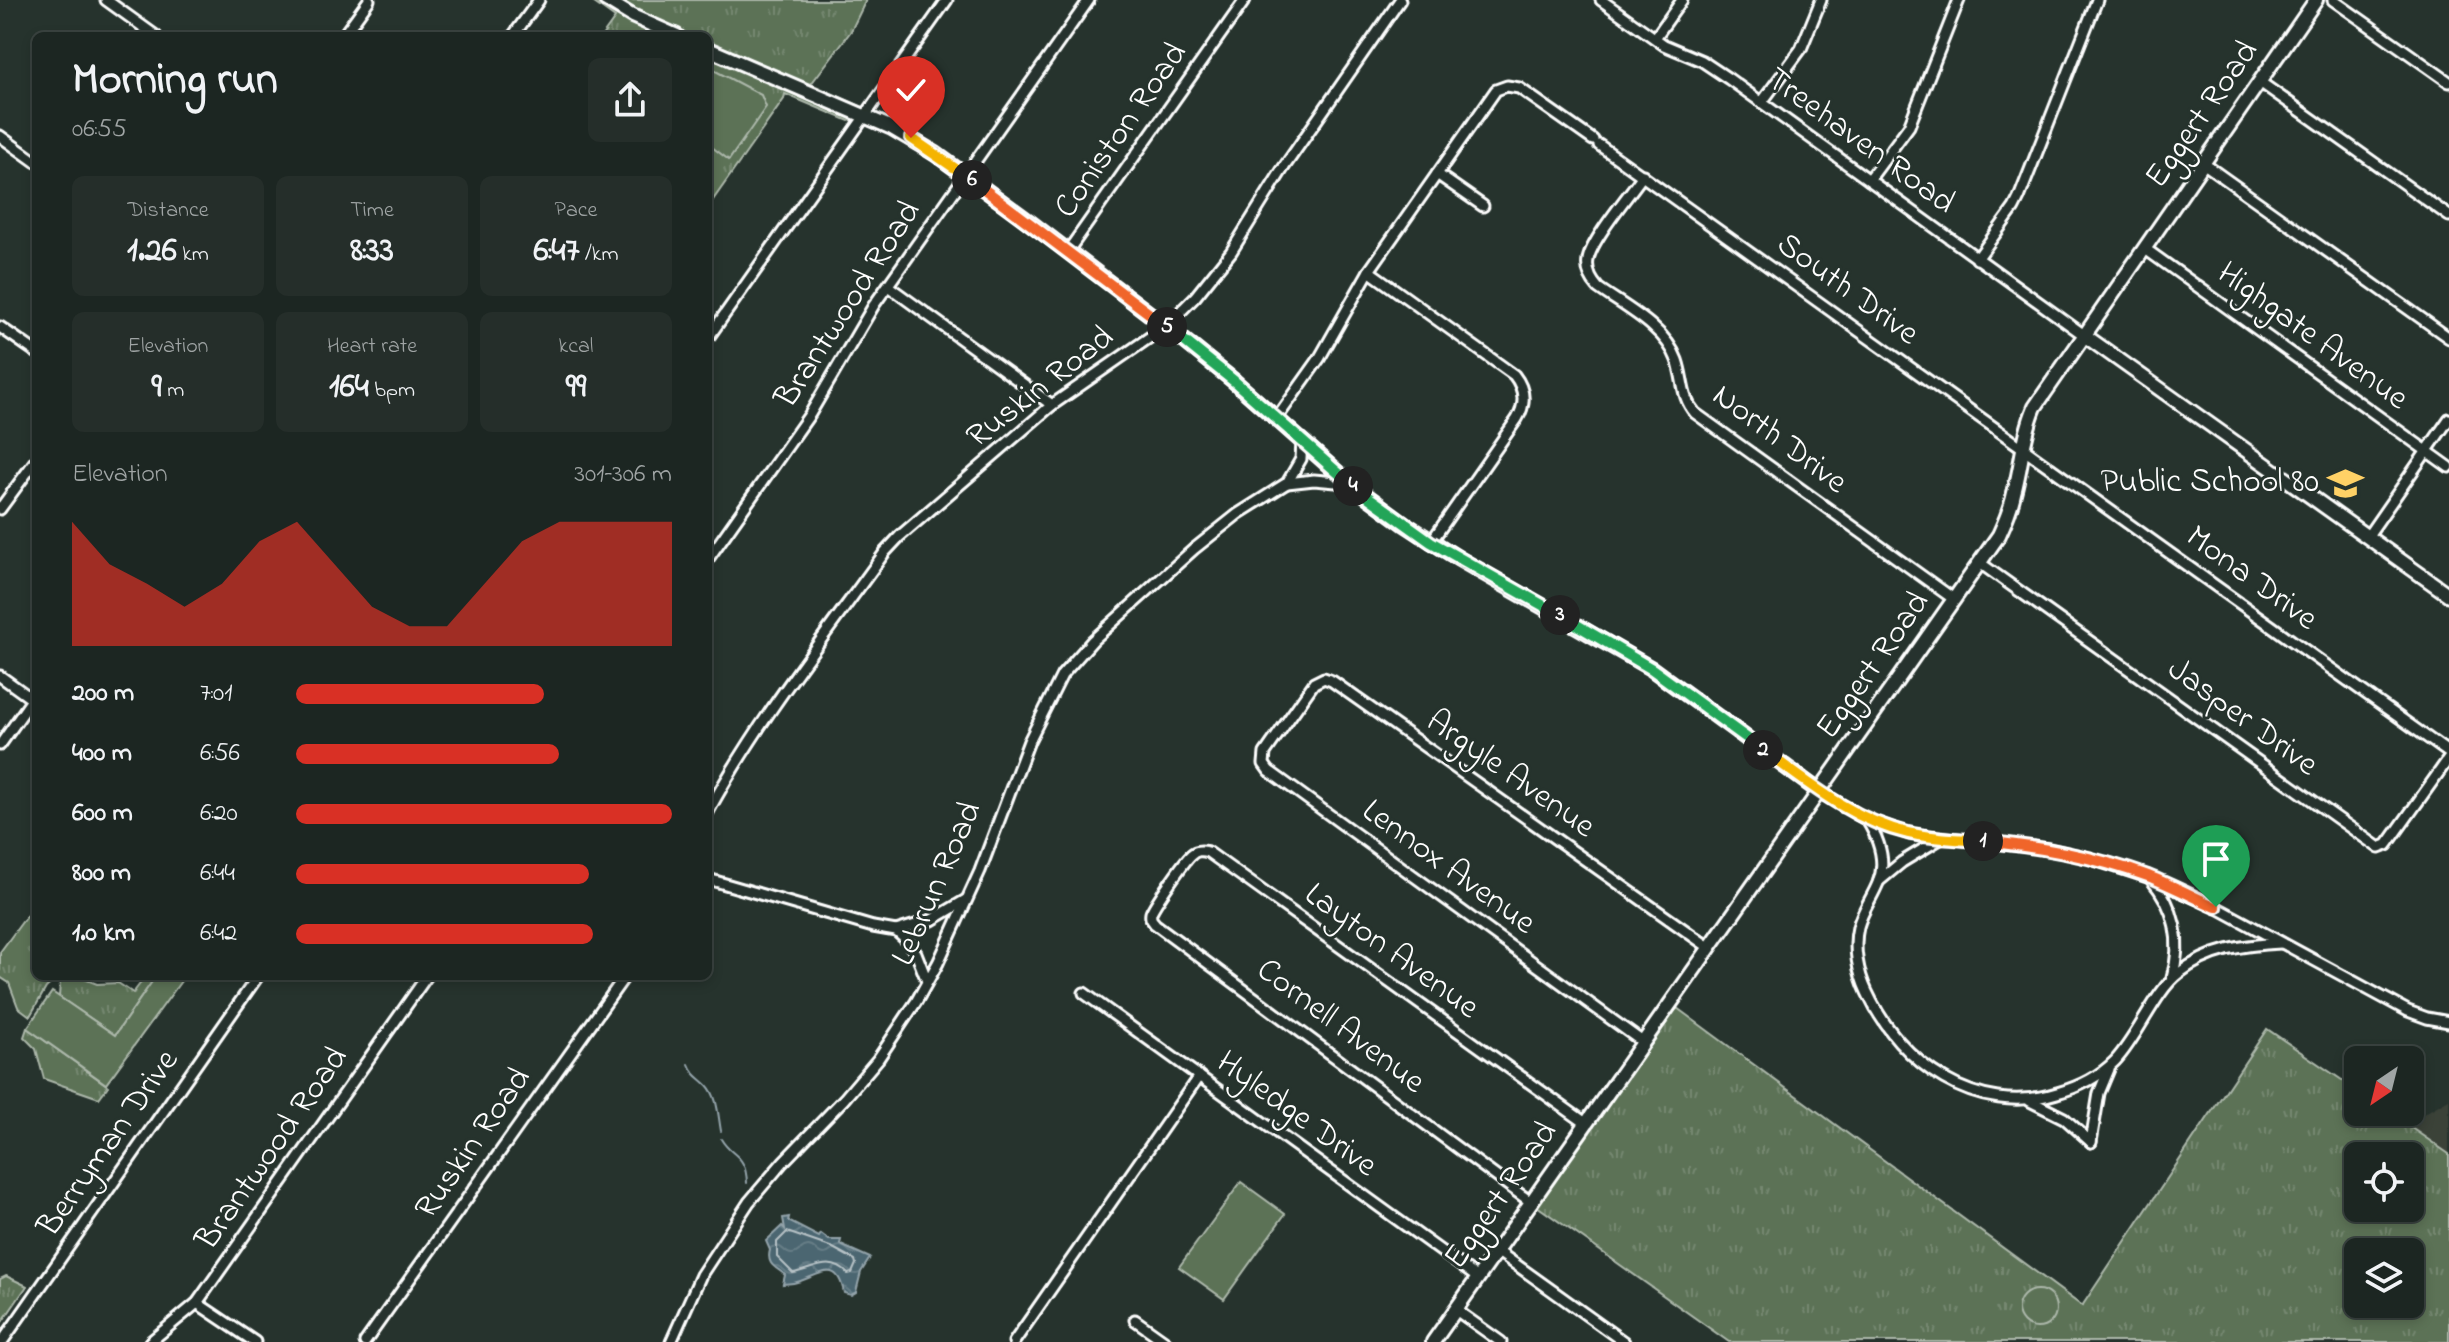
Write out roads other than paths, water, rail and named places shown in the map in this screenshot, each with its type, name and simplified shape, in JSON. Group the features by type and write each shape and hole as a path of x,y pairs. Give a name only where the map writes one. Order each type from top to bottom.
{"street":[{"path":"106,0 150,32"},
{"path":"346,32 369,0"},
{"path":"516,32 539,0"},
{"path":"606,0 668,32"},
{"path":"712,332 947,0"},
{"name":"Brantwood Road","path":"712,553 810,414 862,324 1089,0"},
{"name":"Coniston Road","path":"1068,251 1245,0"},
{"name":"Ruskin Road","path":"712,805 762,724 885,552 916,521 1052,405 1166,326 1208,282 1400,0"},
{"name":"Treehaven Road","path":"1601,0 1664,45 1712,67 2084,335"},
{"path":"1655,38 1682,0"},
{"path":"1762,102 1801,49 1821,0"},
{"path":"1869,180 1909,126 1959,0"},
{"path":"1977,259 2019,198 2097,0"},
{"name":"Eggert Road","path":"1433,1342 1999,535 2009,513 2022,446 2035,407 2316,0"},
{"path":"2333,0 2449,82"},
{"path":"712,51 911,138 966,175 1166,326 1277,418 1349,483 1431,542 1652,669 1820,792 1867,820 1940,839 2049,849 2148,877 2216,907 2408,1011 2449,1022"},
{"path":"2260,82 2449,216"},
{"name":"South Drive","path":"1437,174 1493,94 1507,86 1519,88 2022,446"},
{"path":"0,136 32,159"},
{"path":"2203,163 2449,338"},
{"path":"1277,418 1319,359 1369,271 1437,174 1483,206"},
{"name":"North Drive","path":"1643,175 1591,250 1588,266 1592,281 1661,334 1676,358 1685,398 1695,413 1955,600"},
{"name":"Highgate Avenue","path":"2144,248 2449,467"},
{"path":"1369,271 1514,375 1522,389 1523,406 1517,419 1431,542"},
{"path":"888,286 1052,405"},
{"path":"0,327 32,349"},
{"path":"2084,335 2449,595"},
{"path":"2367,537 2449,419"},
{"path":"1287,483 1301,459 1302,441"},
{"name":"Mona Drive","path":"2022,446 2449,756"},
{"path":"0,509 32,465"},
{"name":"Lebrun Road","path":"671,1342 701,1275 735,1221 766,1181 844,1099 899,1030 927,981 966,900 992,842 1029,741 1067,669 1093,640 1194,549 1238,514 1287,483 1314,480 1349,483"},
{"name":"Jasper Drive","path":"1980,563 2379,848 2387,845 2449,756"},
{"path":"0,676 32,696"},
{"name":"Argyle Avenue","path":"1288,720 1314,683 1324,678 1332,681 1710,948"},
{"path":"0,745 32,702"},
{"name":"Lennox Avenue","path":"1288,720 1265,753 1264,764 1269,771 1644,1043"},
{"path":"1867,820 1881,855 1879,881 1858,928 1857,954 1862,981 1891,1034 1917,1061 1959,1087 2001,1099 2027,1100 2074,1088 2102,1073 2113,1063 2171,981 2202,958 2240,946 2281,943"},
{"path":"1879,881 1940,839"},
{"name":"Layton Avenue","path":"1171,882 1192,853 1200,850 1208,852 1587,1124"},
{"path":"2148,877 2167,902 2174,921 2177,949 2171,981"},
{"path":"712,880 896,931 932,920 966,900"},
{"name":"Cornell Avenue","path":"1171,882 1151,912 1155,924 1532,1203"},
{"path":"896,931 916,953 927,981"},
{"name":"Berryman Drive","path":"2,1342 255,980"},
{"name":"Brantwood Road","path":"150,1342 197,1303 424,980"},
{"name":"Ruskin Road","path":"365,1342 622,980"},
{"name":"Hyledge Drive","path":"1084,993 1478,1278"},
{"path":"2027,1100 2064,1118 2091,1142 2099,1093 2113,1063"},
{"path":"1014,1342 1199,1076"},
{"path":"1497,1251 1624,1342"},
{"path":"197,1303 255,1342"},
{"path":"1456,1310 1501,1342"},
{"path":"1135,1320 1166,1342"}],"water":[{"path":"789,1217 788,1221 819,1237 821,1234 829,1240 841,1240 843,1246 870,1258 861,1272 856,1292 851,1295 844,1293 837,1275 832,1272 783,1284 785,1275 771,1262 766,1241 782,1226 785,1229 783,1218"}],"waterway":[{"path":"689,1064 713,1095 721,1131"},
{"path":"721,1139 744,1166 747,1183"}],"place":[{"name":"Public School 80","path":"2345,483"}]}
